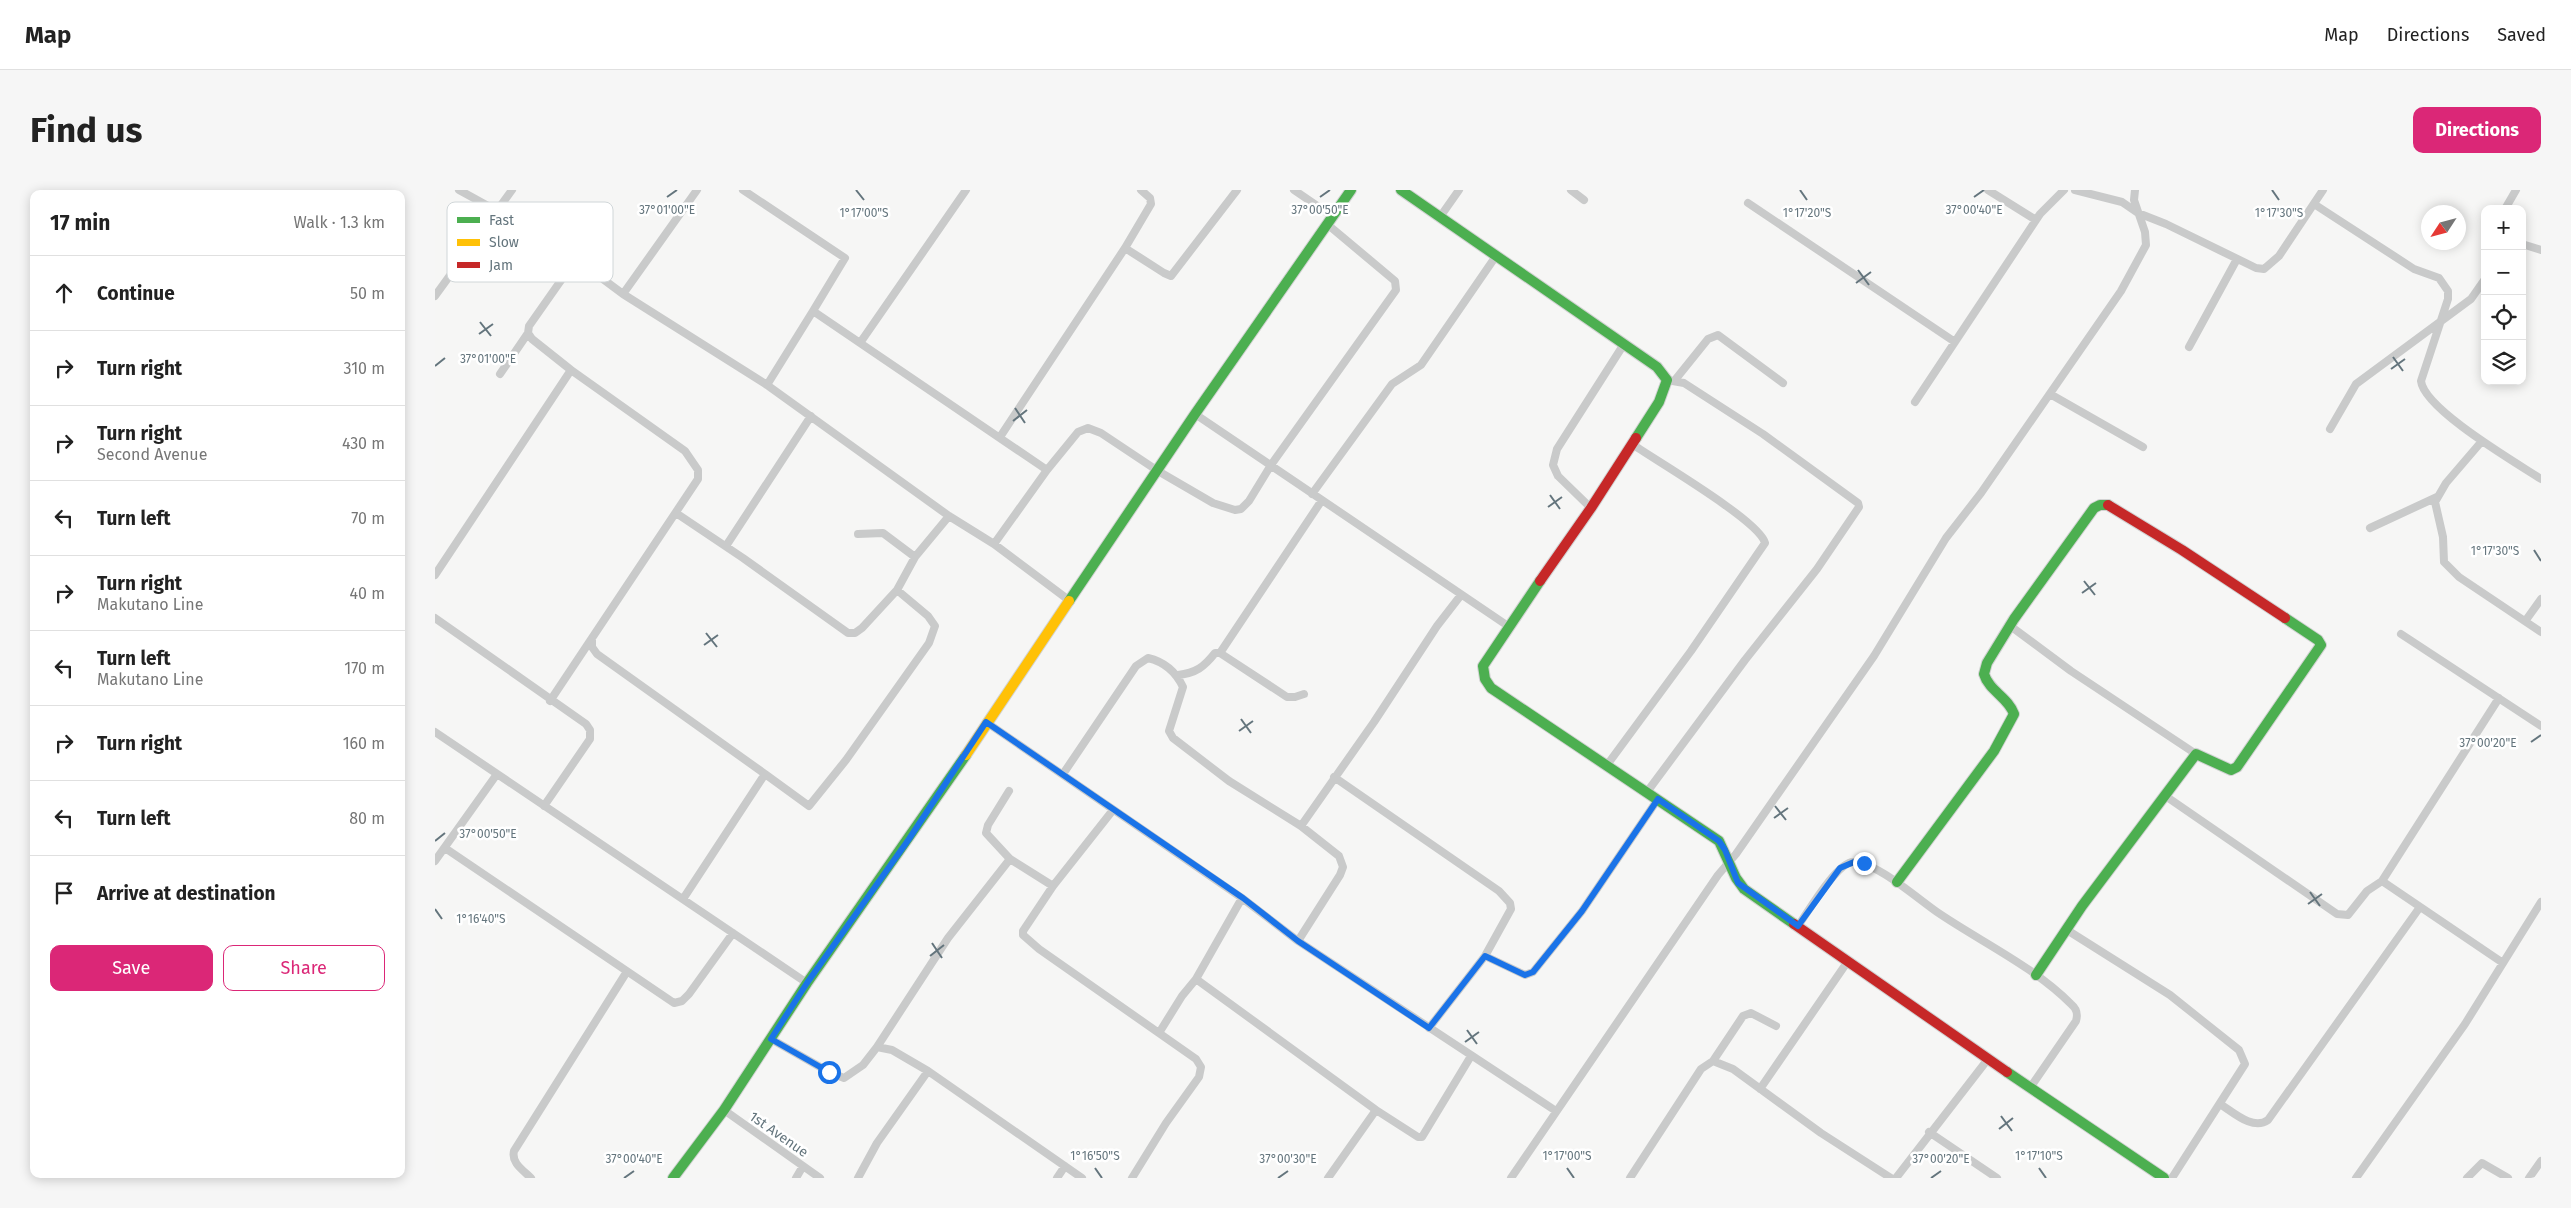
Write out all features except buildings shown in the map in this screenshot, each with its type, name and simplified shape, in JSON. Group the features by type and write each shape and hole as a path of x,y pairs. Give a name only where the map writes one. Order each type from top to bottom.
{"street":[{"path":"459,190 480,202"},
{"path":"502,202 512,190"},
{"path":"623,294 697,190"},
{"path":"743,190 845,258 767,384"},
{"path":"860,343 966,190"},
{"path":"1000,437 1125,248 1151,204 1150,198 1141,190"},
{"path":"1125,248 1164,274 1171,276 1237,190"},
{"path":"994,544 1077,432 1088,428 1101,433 1158,471 1213,503 1235,510 1249,502 1271,465 1397,286 1395,281 1330,220 1294,190"},
{"path":"673,1178 724,1110 807,983 909,839 1195,414 1351,190"},
{"path":"1401,190 1657,367 1671,380 1684,383 1771,440 1858,502 1859,507 1817,569 1745,660 1647,792"},
{"path":"1440,217 1459,190"},
{"path":"1571,190 1584,200"},
{"path":"1988,190 2036,220"},
{"path":"1915,402 2036,220 2057,195 2065,190"},
{"path":"2075,190 2122,202 2138,213 2166,224 2256,268 2264,269 2270,266 2323,190"},
{"path":"2092,190 2107,197"},
{"path":"1511,1178 1718,875 1730,862 1874,656 1946,538 1981,494 2096,330 2146,245 2145,232 2134,200 2135,190"},
{"path":"2507,205 2516,190"},
{"path":"1748,203 1955,342"},
{"path":"2314,204 2414,269 2439,278 2448,291 2443,319 2421,381 2425,394 2443,411 2482,441 2541,479"},
{"path":"2526,246 2540,251"},
{"path":"1312,494 1392,384 1421,365 1496,256"},
{"path":"2189,347 2237,259"},
{"path":"435,296 447,279"},
{"path":"500,374 528,333 529,326 560,282"},
{"path":"607,282 767,384 949,516 994,544 1070,600"},
{"path":"2330,429 2356,384 2471,300 2481,285"},
{"path":"813,311 1047,470"},
{"path":"528,333 532,339 571,370 685,452 698,470 697,479 676,513 549,701"},
{"path":"1783,383 1718,335 1708,339 1671,380 1591,508 1508,626 1483,666 1485,679 1491,688 1719,841 1736,878 1745,889 2030,1088 2164,1178"},
{"path":"1591,508 1558,476 1553,465 1557,449 1624,344"},
{"path":"435,575 571,370"},
{"path":"2050,394 2143,447"},
{"path":"1195,414 1508,626"},
{"path":"726,546 811,416"},
{"path":"2482,441 2445,483 2437,497 2435,508 2443,537 2446,566 2459,577 2526,620 2541,632"},
{"path":"1607,765 1691,651 1765,543 1762,535 1729,508 1632,444"},
{"path":"2370,528 2437,497"},
{"path":"1220,653 1322,500"},
{"path":"1897,882 1994,752 2014,714 2011,705 1986,680 1984,673 2009,625 2094,508 2100,505 2108,505 2182,550 2318,640 2321,645 2237,768 2231,770 2196,754 2071,671 2009,625"},
{"path":"676,513 726,546 848,633 855,633 862,628 897,590 915,557 949,516"},
{"path":"858,534 883,534 915,557"},
{"path":"592,638 592,647 597,654 809,806 846,760 929,643 935,626 928,616 897,590"},
{"path":"1301,826 1374,722 1437,626 1461,595"},
{"path":"2526,620 2541,599"},
{"path":"435,618 549,701 586,724 590,730 590,739 544,806"},
{"path":"2401,634 2541,726"},
{"path":"1178,675 1193,673 1207,664 1215,653 1220,653 1287,697 1305,694"},
{"path":"1063,774 1136,666 1148,658 1156,660 1178,675 1183,687 1169,731 1173,738 1229,781 1301,826 1339,856 1343,867 1340,875 1298,941"},
{"path":"2165,795 2337,914 2348,915 2367,891 2382,881 2499,698"},
{"path":"986,722 1243,898 1298,941 1556,1112"},
{"path":"435,732 807,983"},
{"path":"2036,975 2196,754"},
{"path":"435,861 497,774"},
{"path":"683,899 765,774"},
{"path":"1334,778 1499,891 1510,902 1511,910 1485,956 1429,1028"},
{"path":"1009,791 985,829 989,838 1010,859 1053,886"},
{"path":"1485,956 1525,975 1533,972 1582,911 1658,799"},
{"path":"1113,810 1053,886 1023,931 1025,938 1196,1058 1201,1067 1199,1077 1166,1123 1132,1178"},
{"path":"445,848 664,999 674,1003 682,1001 733,933"},
{"path":"771,1039 829,1072 844,1078 863,1064 877,1046 948,938 1010,859"},
{"path":"1798,926 1840,868 1848,863 1864,863 1897,882 1937,912 2036,975 2073,1004 2077,1015 2076,1021 2030,1088"},
{"path":"2382,881 2503,963"},
{"path":"1159,1033 1181,996 1196,978 1243,898"},
{"path":"2356,1178 2465,1024 2503,963 2537,915 2541,902"},
{"path":"2220,1104 2255,1125 2262,1124 2268,1120 2420,907"},
{"path":"2067,930 2170,995 2239,1050 2245,1064 2172,1178"},
{"path":"1760,1089 1848,961"},
{"path":"531,1178 515,1163 514,1151 626,973"},
{"path":"1196,978 1376,1110 1418,1137 1422,1137 1471,1056"},
{"path":"1630,1178 1701,1070 1713,1061 1743,1016 1751,1013 1776,1026"},
{"path":"877,1046 892,1050 928,1071 1082,1178"},
{"path":"1896,1178 1929,1132 1988,1059"},
{"path":"1713,1061 1733,1070 1821,1133 1891,1178"},
{"path":"858,1178 877,1143 928,1071"},
{"name":"1st Avenue","path":"724,1110 820,1178"},
{"path":"1328,1178 1376,1110"},
{"path":"1929,1132 1997,1178"},
{"path":"2529,1178 2541,1161"},
{"path":"2467,1178 2478,1164 2482,1163 2508,1178"},
{"path":"796,1178 803,1166"},
{"path":"1057,1178 1065,1166"}],"traffic: fast":[{"path":"1069,601 1195,414 1351,190"},
{"path":"1401,190 1657,367 1667,380 1659,402 1636,438"},
{"path":"1897,882 1994,751 2014,714 2007,703 1986,680 1984,674 1987,663 2014,619 2094,508 2100,505 2108,505"},
{"path":"1540,581 1483,666 1485,679 1491,688 1719,841 1736,878 1744,889 1794,924"},
{"path":"2036,975 2082,906 2196,754 2231,770 2237,767 2321,645 2318,640 2285,618"},
{"path":"673,1178 724,1110 807,983 966,755"},
{"path":"2007,1072 2164,1178"}],"traffic: slow":[{"path":"966,755 1069,601"}],"traffic: jam":[{"path":"1540,581 1591,508 1636,438"},
{"path":"2108,505 2182,550 2285,618"},
{"path":"1794,924 2007,1072"}],"route":[{"path":"829,1072 771,1039 807,983 909,839 986,722 1189,863 1243,898 1298,941 1429,1028 1467,983 1485,956 1525,975 1533,972 1582,911 1658,799 1719,841 1725,850 1738,883 1798,926 1840,868 1848,863 1864,863"}]}
